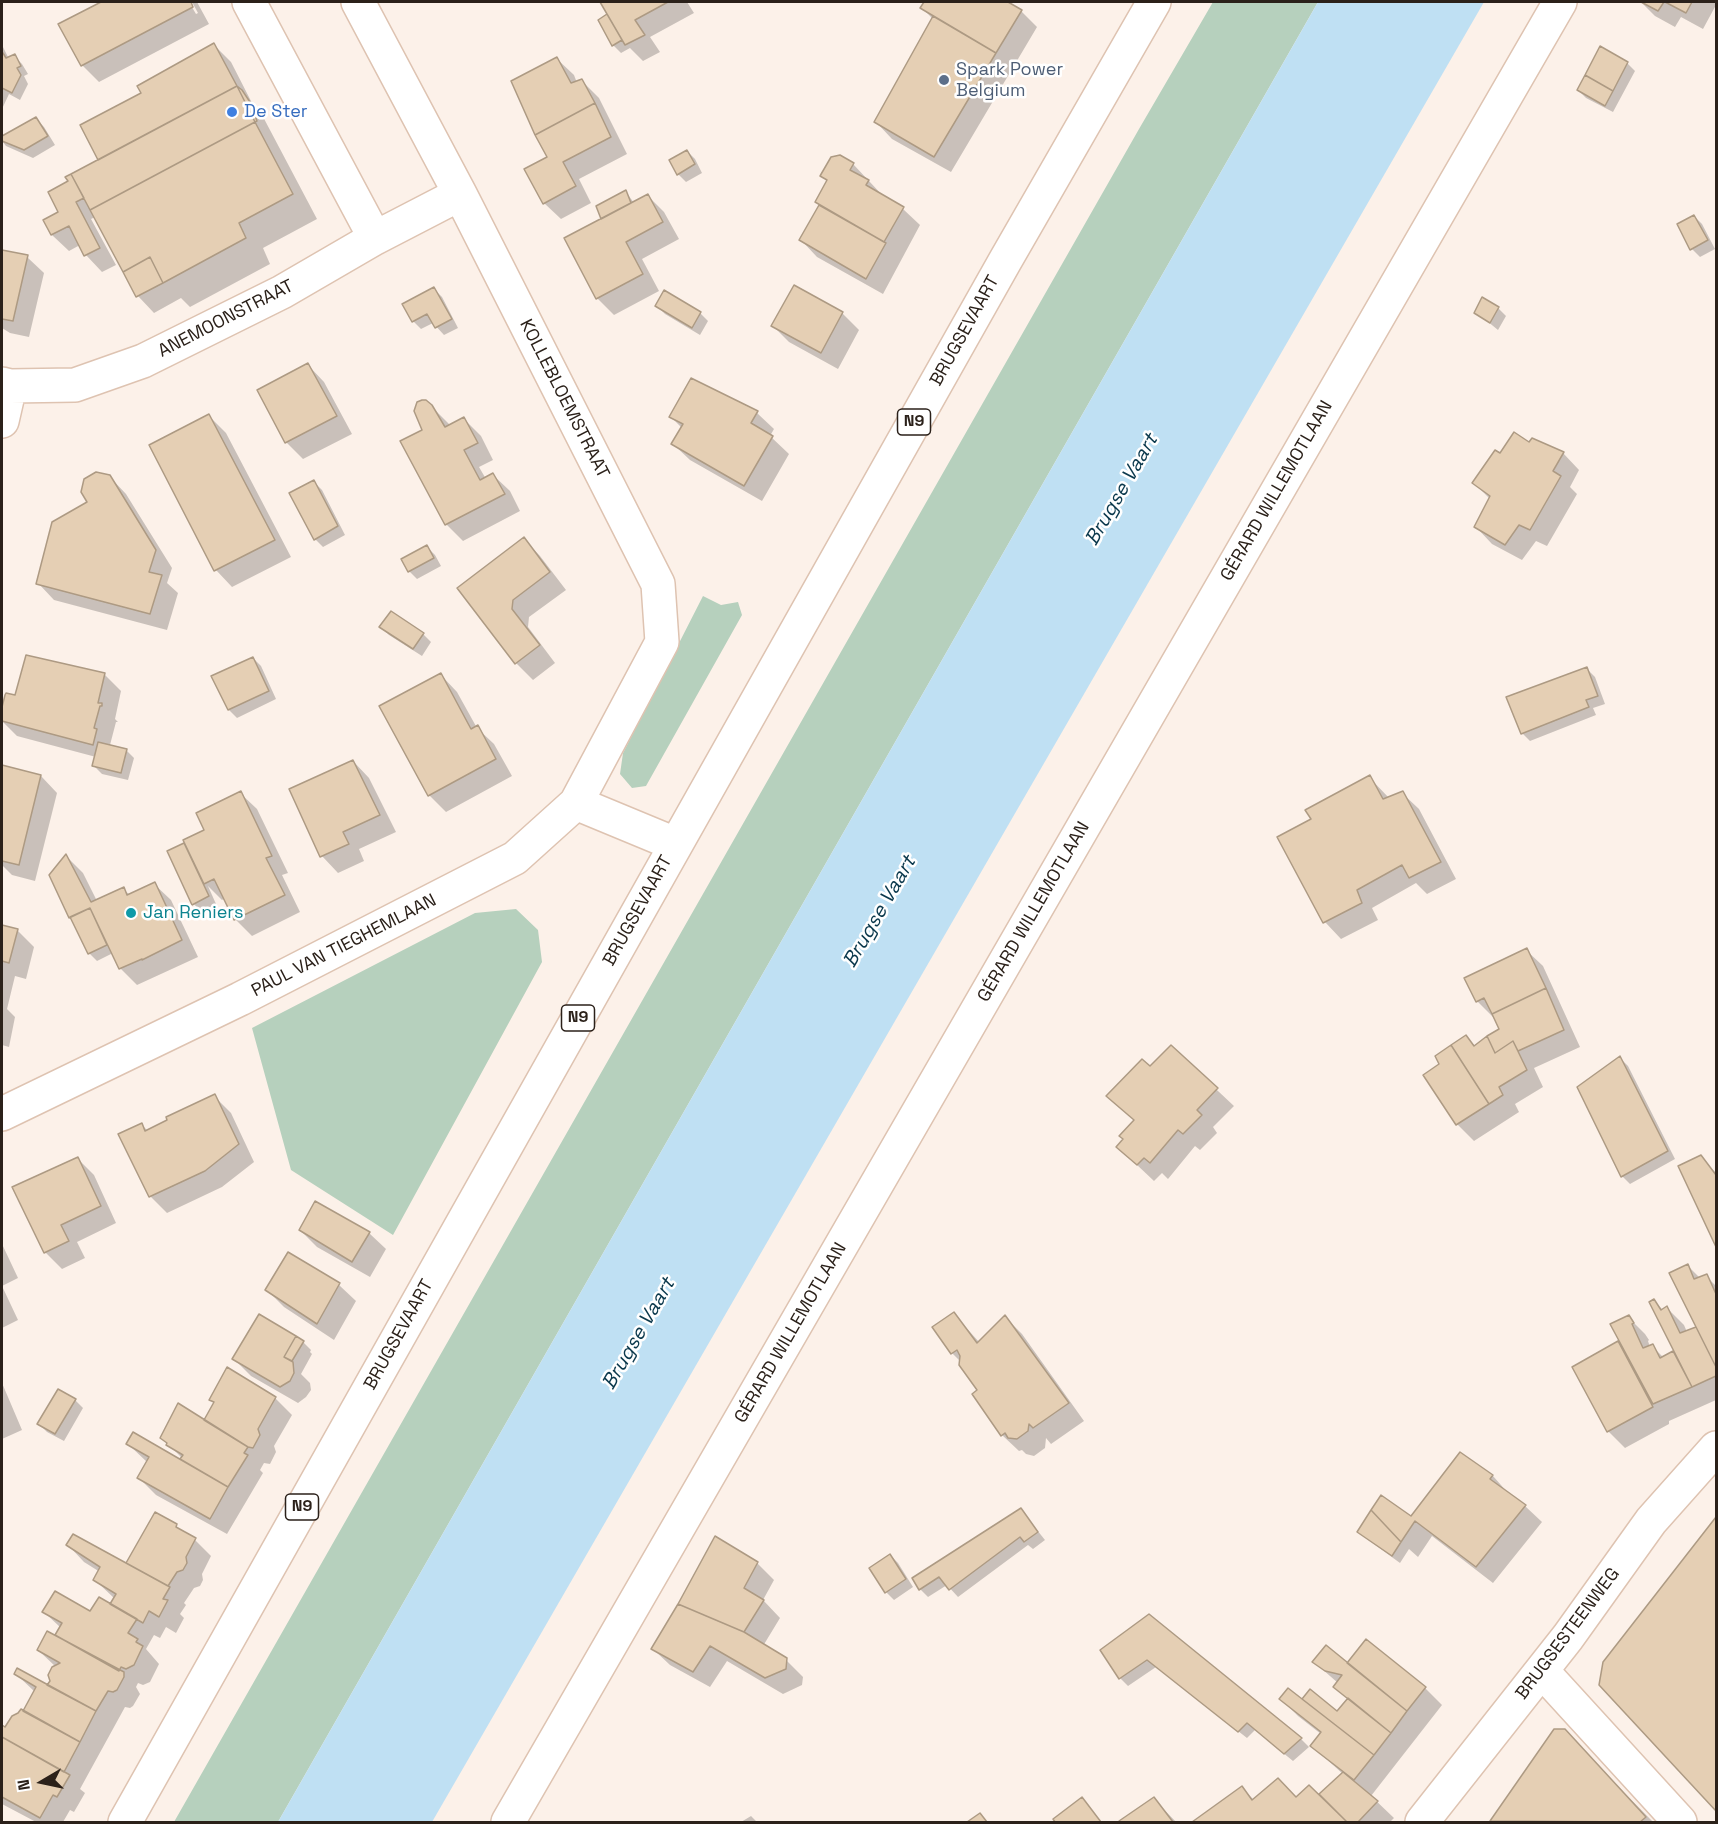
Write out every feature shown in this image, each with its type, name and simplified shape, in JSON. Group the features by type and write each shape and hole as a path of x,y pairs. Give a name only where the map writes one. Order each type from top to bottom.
{"street":[{"path":"249,2 375,238"},
{"name":"BRUGSEVAART","path":"124,1822 1059,165 1154,2"},
{"name":"GÉRARD WILLEMOTLAAN","path":"508,1822 1560,2"},
{"name":"KOLLEBLOEMSTRAAT","path":"370,6 460,194 658,584 662,642 576,803"},
{"name":"ANEMOONSTRAAT","path":"2,421 6,385 75,385 143,361 282,292 375,238 460,194"},
{"path":"576,803 675,844"},
{"name":"PAUL VAN TIEGHEMLAAN","path":"2,1114 240,999 515,858 576,803"},
{"name":"BRUGSESTEENWEG","path":"1422,1822 1542,1671 1651,1521 1716,1448"},
{"path":"1542,1671 1680,1822"}],"green space":[{"path":"1213,2 1318,2 278,1822 174,1822 1139,129"},
{"path":"703,596 721,605 738,602 742,615 646,786 632,788 620,774 623,753"},
{"path":"516,909 538,930 542,962 393,1235 291,1170 252,1028 475,913"}],"water":[{"name":"Brugse Vaart","path":"1318,2 1484,2 432,1822 278,1822"}],"building":[{"path":"101,2 191,2 193,7 81,66 58,24"},
{"path":"600,2 668,2 635,20 645,35 625,45"},
{"path":"924,2 1008,2 1022,10 996,53 920,8"},
{"path":"1641,2 1664,2 1658,11"},
{"path":"1665,2 1692,2 1686,13"},
{"path":"607,14 622,40 612,46 598,20"},
{"path":"933,16 996,53 934,157 874,122"},
{"path":"214,43 237,86 98,160 80,125 141,93 137,86"},
{"path":"1600,46 1628,62 1613,91 1585,75"},
{"path":"2,53 6,58 15,54 21,66 17,68 21,75 12,93 2,88"},
{"path":"557,57 571,83 582,79 595,103 535,135 511,81"},
{"path":"1585,75 1613,91 1605,106 1577,90"},
{"path":"237,86 255,122 90,210 71,174"},
{"path":"237,86 250,102 257,121 255,122"},
{"path":"595,103 611,137 563,162 576,186 543,204 524,169 547,157 535,135"},
{"path":"36,117 48,136 24,150 2,141 2,136"},
{"path":"255,122 293,194 239,223 246,238 163,283 150,257 123,272 90,210"},
{"path":"687,150 695,164 677,175 669,160"},
{"path":"840,155 854,163 850,170 869,180 866,185 904,207 884,242 815,202 827,180 820,176 831,157"},
{"path":"71,174 84,198 76,202 100,248 84,256 69,226 51,235 43,220 58,212 48,192 68,181 65,177"},
{"path":"626,190 631,203 601,219 596,206"},
{"path":"648,194 663,222 626,242 643,274 596,299 564,238"},
{"path":"819,205 886,243 866,279 799,240"},
{"path":"1694,215 1708,240 1690,250 1677,224"},
{"path":"2,250 28,255 13,321 2,319"},
{"path":"150,257 163,283 136,297 123,272"},
{"path":"794,285 843,312 821,353 771,326"},
{"path":"434,287 452,319 435,328 427,314 412,322 402,304"},
{"path":"664,290 701,312 692,328 655,306"},
{"path":"1482,297 1499,307 1490,323 1474,313"},
{"path":"308,363 337,416 285,443 257,390"},
{"path":"691,378 758,411 751,423 773,436 744,486 671,444 683,424 669,417"},
{"path":"422,400 432,405 445,427 464,417 478,443 464,450 480,480 493,473 505,494 445,525 400,441 422,430 414,411 417,402"},
{"path":"209,414 275,540 214,571 149,445"},
{"path":"1514,432 1529,442 1532,438 1564,452 1553,471 1561,476 1530,530 1519,525 1505,545 1474,527 1490,496 1472,483 1495,450 1500,453"},
{"path":"96,472 110,475 156,550 149,572 162,575 150,614 36,584 52,522 87,502 81,492 84,479"},
{"path":"314,480 338,526 314,540 289,493"},
{"path":"524,537 550,572 513,600 512,609 540,645 515,664 457,588"},
{"path":"427,545 434,558 408,572 401,559"},
{"path":"391,611 424,633 413,649 379,627"},
{"path":"26,655 105,673 98,703 102,703 102,706 100,706 94,728 97,729 93,745 2,721 5,695 6,693 15,695"},
{"path":"253,657 269,691 228,710 211,676"},
{"path":"1587,667 1598,696 1586,700 1589,707 1521,734 1506,697"},
{"path":"441,673 471,729 478,725 496,759 428,796 379,706"},
{"path":"98,742 127,749 121,773 92,766"},
{"path":"353,760 380,815 343,832 349,844 320,857 289,789"},
{"path":"2,765 41,775 19,865 2,861"},
{"path":"1370,775 1383,799 1403,791 1441,862 1409,878 1402,865 1357,890 1362,903 1323,923 1277,837 1311,819 1305,810"},
{"path":"241,791 272,856 266,858 285,895 234,920 214,879 204,884 183,840 204,830 196,813"},
{"path":"184,843 209,896 192,905 167,851"},
{"name":"Jan Reniers","path":"66,854 91,902 124,887 127,895 155,882 182,940 119,969 90,908 69,918 49,875"},
{"path":"90,908 107,945 88,954 70,917"},
{"path":"2,925 18,929 9,963 2,961"},
{"path":"1527,948 1546,988 1492,1014 1484,998 1476,1002 1464,978"},
{"path":"1546,988 1564,1030 1518,1051 1513,1041 1495,1053 1487,1036 1499,1029 1492,1014"},
{"path":"1466,1035 1474,1046 1487,1036 1495,1053 1513,1041 1527,1070 1499,1087 1503,1095 1489,1104 1451,1045"},
{"path":"1171,1045 1218,1088 1197,1110 1202,1115 1183,1134 1178,1130 1150,1163 1144,1158 1137,1165 1116,1147 1123,1139 1119,1136 1134,1120 1106,1096 1142,1059 1150,1066"},
{"path":"1451,1045 1489,1104 1456,1125 1423,1075 1439,1064 1435,1056"},
{"path":"1620,1056 1668,1151 1621,1177 1577,1087"},
{"path":"215,1094 239,1144 205,1171 149,1197 118,1134 142,1123 145,1131 167,1120 166,1117"},
{"path":"1701,1155 1716,1175 1716,1247 1678,1166"},
{"path":"78,1157 101,1206 61,1225 69,1241 44,1253 12,1187"},
{"path":"315,1201 370,1232 352,1262 299,1230"},
{"path":"288,1252 340,1283 317,1324 265,1290"},
{"path":"1688,1264 1694,1279 1707,1274 1716,1294 1716,1367 1669,1273"},
{"path":"1654,1299 1661,1310 1667,1306 1680,1333 1696,1327 1716,1367 1716,1376 1692,1387 1649,1302"},
{"path":"954,1312 977,1343 1005,1315 1069,1403 1033,1428 1029,1424 1028,1431 1017,1439 1008,1438 1005,1433 1001,1436 972,1394 977,1390 959,1365 960,1356 957,1350 951,1354 932,1327"},
{"path":"259,1314 296,1336 284,1357 293,1362 294,1373 290,1381 280,1387 232,1359"},
{"path":"1629,1315 1643,1348 1653,1344 1660,1358 1673,1351 1692,1387 1653,1404 1610,1324"},
{"path":"296,1336 304,1341 292,1361 284,1357"},
{"path":"1618,1341 1653,1407 1607,1432 1572,1367"},
{"path":"227,1367 276,1397 258,1429 260,1435 253,1448 204,1420 214,1402 209,1400"},
{"path":"58,1389 76,1399 55,1434 37,1424"},
{"path":"178,1403 248,1447 244,1453 248,1455 228,1487 180,1459 183,1455 166,1445 167,1443 160,1438"},
{"path":"133,1432 228,1487 210,1519 137,1478 149,1457 126,1444"},
{"path":"1460,1452 1493,1475 1490,1479 1526,1505 1476,1567 1415,1521 1401,1542 1371,1510 1381,1495 1411,1516"},
{"path":"1021,1508 1038,1532 1024,1542 1020,1537 949,1590 939,1577 919,1590 912,1578"},
{"path":"1371,1510 1401,1542 1392,1556 1357,1532"},
{"path":"155,1512 196,1538 186,1557 187,1563 183,1570 177,1572 168,1586 126,1563"},
{"path":"1716,1517 1716,1811 1599,1685 1603,1662"},
{"path":"73,1534 170,1587 163,1599 168,1600 159,1617 149,1611 143,1623 110,1604 116,1594 93,1580 100,1567 66,1545"},
{"path":"715,1536 758,1562 744,1588 764,1600 744,1632 678,1604"},
{"path":"890,1554 906,1579 885,1593 869,1568"},
{"path":"55,1591 90,1611 99,1597 137,1619 128,1633 138,1639 136,1642 143,1646 134,1665 126,1669 121,1667 119,1671 55,1635 62,1623 42,1612"},
{"path":"678,1604 744,1632 787,1658 786,1669 765,1678 710,1646 693,1672 651,1649"},
{"path":"1149,1614 1302,1738 1284,1754 1247,1723 1238,1732 1147,1660 1119,1679 1100,1650"},
{"path":"47,1631 124,1672 124,1677 117,1690 108,1691 96,1711 47,1685 50,1681 48,1675 52,1667 60,1663 37,1650"},
{"path":"1366,1639 1426,1687 1407,1711 1347,1663"},
{"path":"1326,1645 1407,1711 1391,1733 1333,1687 1342,1675 1325,1671 1312,1662"},
{"path":"17,1668 96,1711 80,1742 23,1711 36,1687 14,1674"},
{"path":"1288,1688 1374,1755 1354,1780 1310,1746 1321,1732 1279,1699"},
{"path":"1310,1689 1337,1711 1348,1698 1391,1733 1374,1755 1302,1699"},
{"path":"21,1709 80,1742 64,1772 2,1737 2,1725 5,1727 12,1716"},
{"path":"1554,1729 1565,1729 1646,1817 1640,1822 1490,1821"},
{"path":"2,1737 70,1775 57,1797 53,1795 40,1818 2,1797"},
{"path":"1343,1772 1378,1801 1358,1822 1347,1822 1319,1794"},
{"path":"1278,1778 1296,1797 1309,1785 1347,1822 1192,1822 1242,1786 1252,1800"},
{"path":"1082,1797 1101,1822 1055,1822 1053,1819"},
{"path":"1154,1797 1173,1822 1119,1821"},
{"path":"980,1813 987,1822 967,1822"}],"place":[{"name":"Spark Power Belgium","path":"944,80"},
{"name":"De Ster","path":"232,112"},
{"name":"Jan Reniers","path":"131,913"}]}
